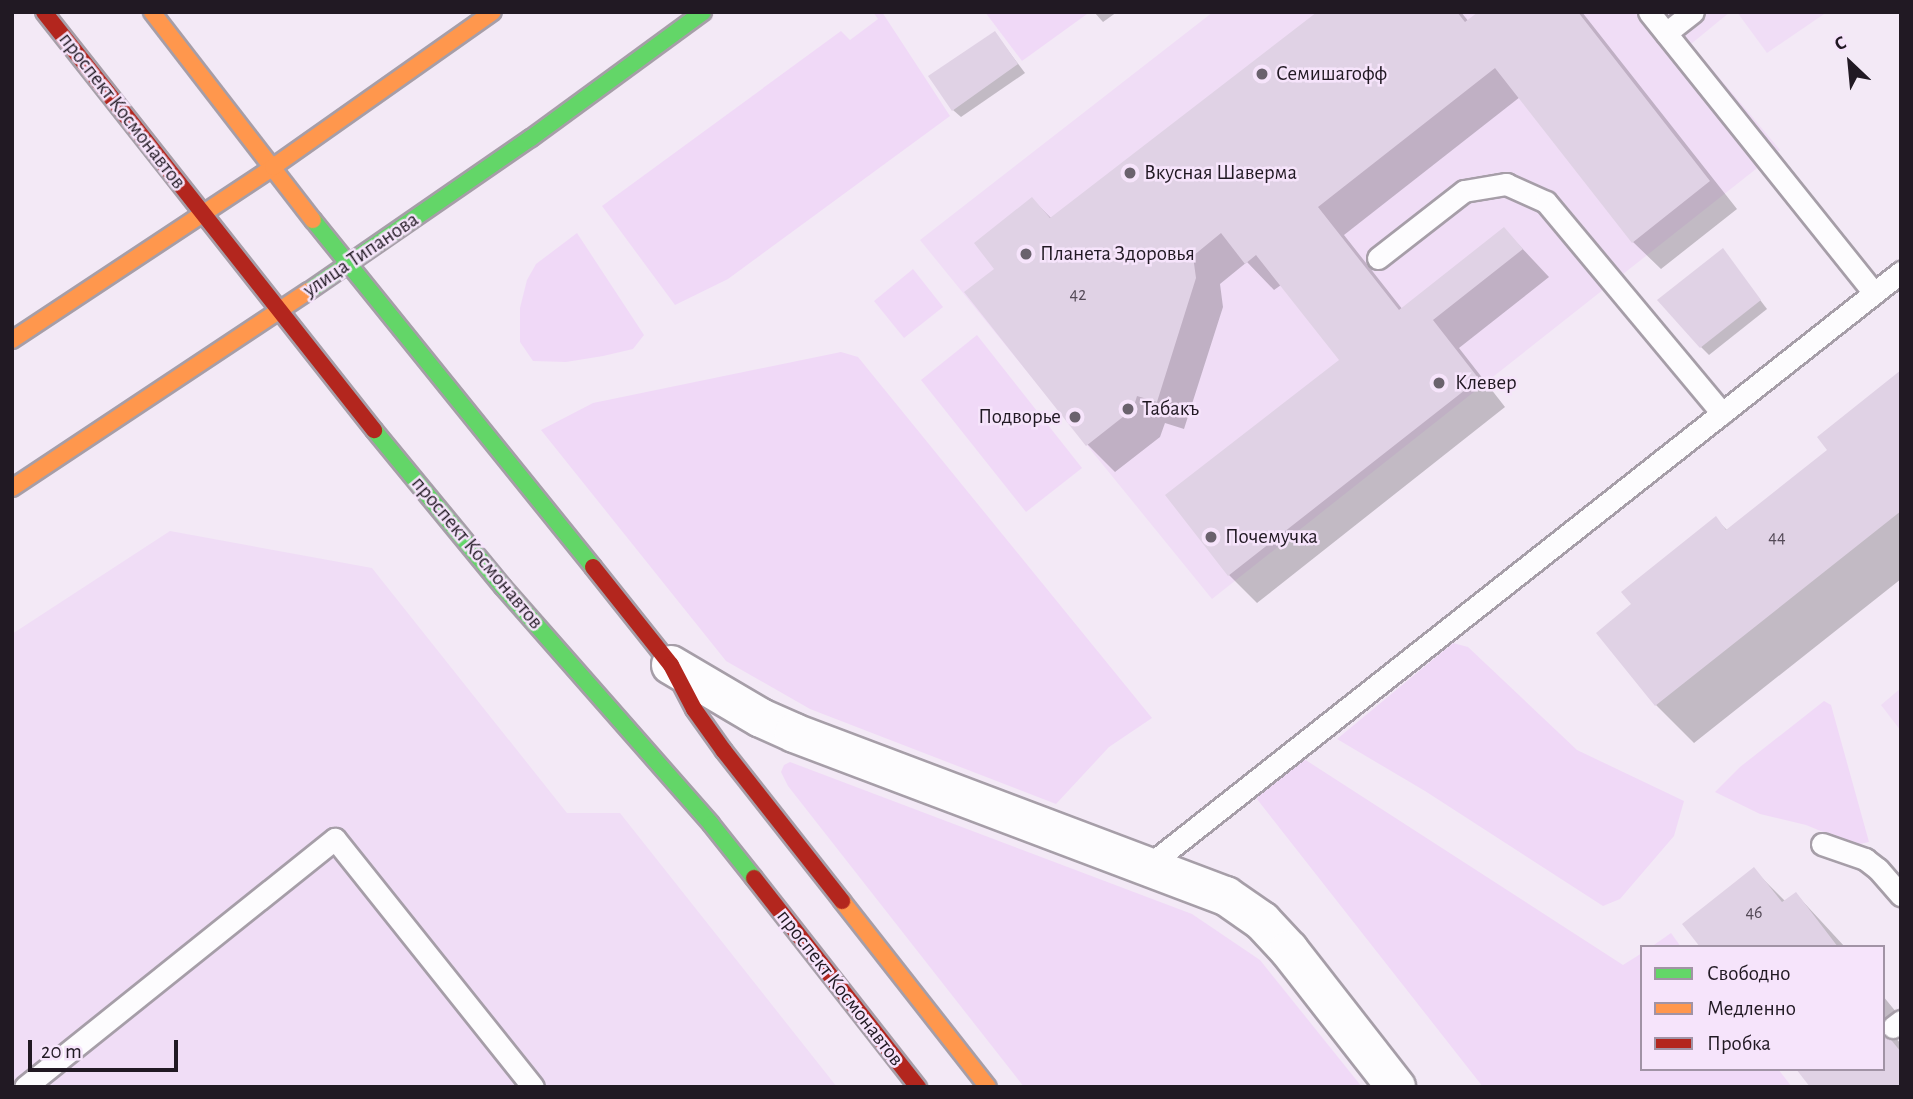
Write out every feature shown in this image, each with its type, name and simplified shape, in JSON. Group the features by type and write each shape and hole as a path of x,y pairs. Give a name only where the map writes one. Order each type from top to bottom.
{"street":[{"name":"проспект Космонавтов","path":"44,12 503,587 711,824 918,1087"},
{"path":"152,12 348,265 450,387 671,665 694,709 724,751 988,1087"},
{"path":"12,340 273,167 493,12"},
{"name":"улица Типанова","path":"12,488 348,265 531,138 703,12"},
{"path":"671,665 761,718 793,733 1149,865 1226,897 1262,921 1289,950 1396,1087"}],"lane":[{"path":"1649,12 1874,293"},
{"path":"1666,33 1693,12"},
{"path":"1378,258 1464,191 1506,184 1536,197 1546,202 1722,413"},
{"path":"1149,865 1901,272"},
{"path":"25,1087 335,839 533,1087"},
{"path":"1822,844 1865,859 1878,869 1901,895"}],"shaded area":[{"path":"873,12 882,12 950,116 728,279 675,305 602,206 841,31 850,40 878,19"},
{"path":"985,12 1086,12 1087,14 1022,61"},
{"path":"1213,12 1730,12 1691,44 1780,150 1212,599 920,240"},
{"path":"1737,12 1827,12 1767,53"},
{"path":"577,233 644,335 633,349 566,362 533,361 520,342 520,308 527,280 536,264"},
{"path":"913,269 943,307 904,338 874,301"},
{"path":"977,335 1082,468 1026,512 921,380"},
{"path":"841,352 858,357 1152,718 1109,747 1056,804 810,709 726,661 541,430 593,403"},
{"path":"170,531 372,568 567,813 620,813 837,1087 12,1087 12,634"},
{"path":"1453,643 1468,647 1577,750 1684,801 1674,836 1620,899 1603,906 1425,791 1337,739"},
{"path":"1901,688 1901,731 1881,705"},
{"path":"1824,701 1831,705 1869,842 1855,845 1806,825 1760,814 1715,792 1740,767"},
{"path":"1301,757 1623,965 1640,954 1640,1071 1780,1071 1792,1087 1483,1087 1253,794"},
{"path":"790,762 1192,914 1260,960 1362,1087 1024,1087 788,786 781,772 784,765"},
{"path":"1671,933 1680,945 1654,945"}],"building":[{"path":"1317,12 1457,12 1465,22 1478,12 1578,12 1710,181 1632,243 1495,68 1318,207 1399,310 1504,227 1523,249 1433,320 1479,379 1228,576 1165,495 1339,360 1256,255 1245,264 1221,233 1193,256 1196,278 1157,402 1137,396 1133,409 1086,446 964,292 994,269 974,243 1032,197 1050,218"},
{"path":"995,31 1018,64 952,111 928,76"},
{"path":"1723,248 1761,300 1700,348 1657,300"},
{"path":"1901,370 1901,511 1655,706 1596,633 1631,604 1621,592 1716,516 1726,530 1827,450 1817,437"},
{"path":"1754,867 1782,902 1796,892 1836,945 1698,945 1682,924"},
{"path":"1885,1032 1901,1052 1901,1087 1810,1087 1798,1071 1885,1071"}],"traffic: fast":[{"path":"309,291 531,138 703,12"},
{"path":"313,220 593,567"},
{"path":"374,430 503,587 711,824 754,878"}],"traffic: slow":[{"path":"152,12 313,220"},
{"path":"12,340 273,167 493,12"},
{"path":"12,488 309,291"},
{"path":"842,901 988,1087"}],"traffic: jam":[{"path":"44,12 374,430"},
{"path":"593,567 671,665 694,709 724,751 842,901"},
{"path":"754,878 918,1087"}],"place":[{"name":"Семишагофф","path":"1262,74"},
{"name":"Вкусная Шаверма","path":"1130,173"},
{"name":"Планета Здоровья","path":"1026,254"},
{"name":"Клевер","path":"1439,383"},
{"name":"Табакъ","path":"1128,409"},
{"name":"Подворье","path":"1075,417"},
{"name":"Почемучка","path":"1211,537"}]}
